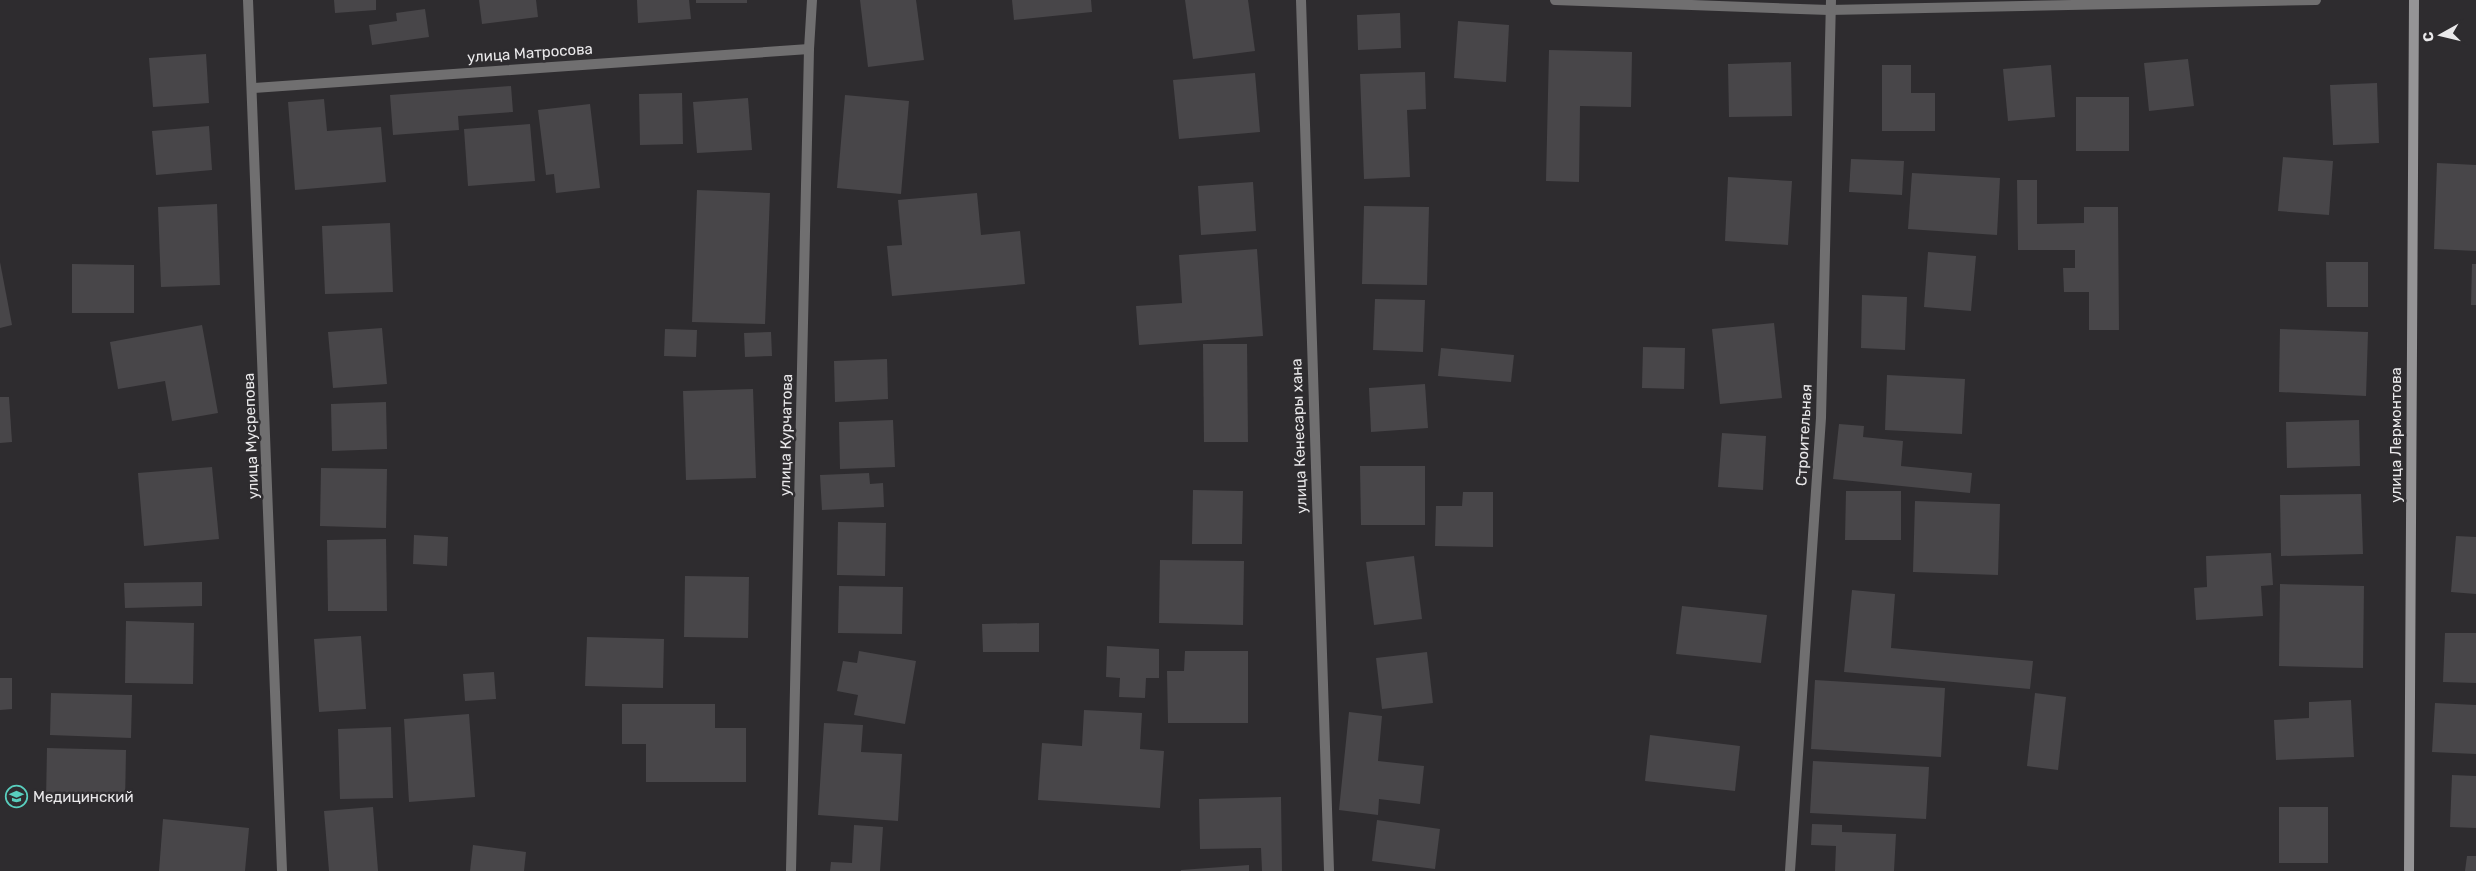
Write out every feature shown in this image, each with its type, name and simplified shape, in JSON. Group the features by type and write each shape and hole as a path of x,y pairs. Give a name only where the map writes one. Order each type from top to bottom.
{"main road":[{"name":"улица Лермонтова","path":"2409,871 2414,0"}],"street":[{"name":"улица Мусрепова","path":"248,0 282,871"},
{"name":"улица Курчатова","path":"791,871 809,49 812,0"},
{"name":"улица Кенесары хана","path":"1301,0 1329,871"},
{"path":"1555,0 1569,2 1830,5 2316,0"},
{"name":"Строительная","path":"1790,871 1821,418 1830,5"},
{"name":"улица Матросова","path":"252,88 809,49"}],"building":[{"path":"334,0 376,0 376,10 335,13"},
{"path":"479,0 536,0 538,17 482,24"},
{"path":"637,0 689,0 691,19 638,23"},
{"path":"696,0 747,0 747,3 696,3"},
{"path":"860,0 916,0 924,60 868,67"},
{"path":"1012,0 1091,0 1092,12 1014,20"},
{"path":"1185,0 1248,0 1255,51 1193,59"},
{"path":"425,9 429,37 372,45 369,25 397,21 396,13"},
{"path":"1400,13 1401,48 1358,50 1357,15"},
{"path":"1458,21 1509,25 1506,82 1454,78"},
{"path":"1549,50 1632,52 1631,107 1580,106 1579,182 1546,181"},
{"path":"206,54 209,103 153,107 149,58"},
{"path":"2188,59 2194,106 2149,111 2144,63"},
{"path":"1791,62 1792,116 1729,117 1728,64"},
{"path":"1882,65 1911,65 1911,93 1935,93 1935,131 1882,131"},
{"path":"2051,65 2055,117 2008,121 2003,69"},
{"path":"1425,72 1426,109 1407,110 1410,177 1364,179 1360,74"},
{"path":"1255,73 1260,132 1179,139 1173,80"},
{"path":"2377,83 2379,143 2333,145 2330,85"},
{"path":"511,86 513,112 458,116 459,130 393,135 390,95"},
{"path":"682,93 683,144 640,145 639,94"},
{"path":"845,95 909,101 901,194 837,188"},
{"path":"2076,97 2129,97 2129,151 2076,151"},
{"path":"748,98 752,150 697,153 693,102"},
{"path":"324,99 327,131 381,127 386,182 295,190 288,102"},
{"path":"590,104 600,188 556,193 554,174 546,175 538,110"},
{"path":"530,124 535,181 468,186 464,129"},
{"path":"209,126 212,170 156,175 152,131"},
{"path":"2283,157 2333,161 2329,215 2278,211"},
{"path":"1851,159 1904,161 1902,195 1849,192"},
{"path":"2437,163 2476,165 2476,251 2434,249"},
{"path":"1912,173 2000,178 1997,235 1908,229"},
{"path":"1728,177 1792,181 1788,245 1725,241"},
{"path":"2017,180 2037,180 2037,224 2084,223 2084,207 2118,207 2119,330 2089,330 2089,292 2064,292 2063,268 2075,268 2075,250 2018,250"},
{"path":"1253,182 1256,231 1201,235 1198,186"},
{"path":"697,190 770,193 765,324 692,322"},
{"path":"977,193 981,235 1020,231 1025,284 892,296 887,246 902,245 898,200"},
{"path":"217,204 220,285 161,287 158,207"},
{"path":"1364,206 1429,207 1427,285 1362,284"},
{"path":"390,223 393,292 325,294 322,226"},
{"path":"1257,249 1263,336 1139,345 1136,306 1182,303 1179,255"},
{"path":"1928,252 1976,256 1971,311 1924,307"},
{"path":"0,262 12,325 0,328"},
{"path":"2326,262 2368,262 2368,307 2327,307"},
{"path":"72,264 134,265 134,313 72,313"},
{"path":"2472,264 2476,264 2476,305 2471,305"},
{"path":"1862,295 1907,297 1905,350 1861,348"},
{"path":"1375,299 1425,300 1423,352 1373,350"},
{"path":"1774,323 1782,398 1720,404 1712,329"},
{"path":"202,325 218,413 172,421 165,381 118,389 110,342"},
{"path":"382,328 387,384 333,388 328,332"},
{"path":"665,329 697,330 696,357 664,356"},
{"path":"2280,329 2368,332 2366,396 2279,392"},
{"path":"771,332 772,356 745,357 744,333"},
{"path":"1203,344 1247,344 1248,442 1204,442"},
{"path":"1643,347 1685,348 1684,389 1642,388"},
{"path":"1441,348 1514,355 1511,382 1438,376"},
{"path":"887,359 888,399 835,402 834,361"},
{"path":"1887,375 1965,379 1962,434 1885,430"},
{"path":"1425,384 1428,428 1371,432 1369,388"},
{"path":"753,389 756,478 686,480 683,391"},
{"path":"0,397 9,397 12,442 0,443"},
{"path":"386,402 387,449 332,451 331,404"},
{"path":"893,420 895,467 840,469 839,422"},
{"path":"2359,420 2360,466 2287,468 2286,422"},
{"path":"1839,424 1864,426 1863,437 1903,441 1901,466 1972,473 1970,493 1833,479"},
{"path":"1722,433 1766,436 1763,490 1718,487"},
{"path":"1360,466 1425,466 1425,525 1361,525"},
{"path":"212,467 219,539 144,546 138,473"},
{"path":"321,468 387,469 386,528 320,526"},
{"path":"869,473 870,484 883,483 884,507 822,510 820,475"},
{"path":"1193,490 1243,491 1242,544 1192,544"},
{"path":"1846,491 1901,491 1901,540 1845,540"},
{"path":"1463,492 1493,492 1493,547 1435,546 1436,506 1462,506"},
{"path":"2361,494 2363,554 2281,556 2280,495"},
{"path":"1915,501 2000,504 1998,575 1913,572"},
{"path":"838,522 886,523 885,576 837,575"},
{"path":"414,535 448,537 447,566 413,564"},
{"path":"2456,536 2476,537 2476,594 2451,592"},
{"path":"386,539 387,611 328,611 327,540"},
{"path":"2271,553 2273,585 2261,586 2263,616 2196,620 2194,588 2207,587 2206,556"},
{"path":"1414,556 1422,619 1374,625 1366,562"},
{"path":"1160,560 1244,561 1243,625 1159,623"},
{"path":"685,576 749,577 748,638 684,637"},
{"path":"202,582 202,606 125,608 124,583"},
{"path":"2280,584 2364,586 2363,668 2279,666"},
{"path":"839,586 903,587 902,634 838,633"},
{"path":"1852,590 1895,594 1891,648 2033,661 2030,689 1844,672"},
{"path":"1682,606 1767,615 1761,663 1676,654"},
{"path":"126,621 194,623 193,684 125,683"},
{"path":"1039,623 1039,652 983,652 982,624"},
{"path":"2445,633 2476,633 2476,683 2443,682"},
{"path":"361,636 366,709 319,712 314,639"},
{"path":"587,637 664,639 663,688 585,686"},
{"path":"1107,646 1159,649 1159,678 1146,678 1145,698 1119,697 1120,678 1106,677"},
{"path":"859,651 916,661 905,724 854,715 858,695 837,691 843,661 857,663"},
{"path":"1185,651 1248,651 1248,723 1168,723 1167,671 1184,671"},
{"path":"1427,652 1433,703 1382,709 1376,658"},
{"path":"494,672 496,699 465,701 463,674"},
{"path":"0,678 12,678 12,709 0,710"},
{"path":"1815,680 1945,688 1941,757 1811,749"},
{"path":"51,693 132,695 131,738 50,735"},
{"path":"2035,693 2066,697 2058,770 2027,766"},
{"path":"2351,700 2354,757 2276,760 2274,720 2309,718 2309,702"},
{"path":"2435,703 2476,705 2476,754 2432,752"},
{"path":"622,704 715,704 715,728 746,728 746,782 646,782 646,744 622,744"},
{"path":"1084,710 1142,713 1140,749 1164,751 1160,808 1038,800 1042,743 1082,746"},
{"path":"1349,712 1382,716 1378,761 1424,766 1420,804 1379,799 1378,815 1339,810"},
{"path":"469,714 475,797 409,802 404,719"},
{"path":"824,723 863,725 861,752 902,754 898,821 818,815"},
{"path":"391,727 393,798 340,799 338,729"},
{"path":"1650,735 1740,746 1735,791 1645,781"},
{"path":"47,748 126,750 125,803 46,801"},
{"path":"1813,761 1929,767 1926,819 1810,813"},
{"path":"2452,775 2476,776 2476,828 2450,827"},
{"path":"1281,797 1282,871 1262,871 1261,848 1200,849 1199,799"},
{"path":"373,807 378,871 329,871 324,811"},
{"path":"2279,807 2328,807 2328,863 2279,863"},
{"path":"163,819 249,828 245,871 159,871"},
{"path":"1377,820 1440,829 1435,869 1372,861"},
{"path":"1812,824 1842,825 1842,832 1896,834 1894,871 1835,871 1836,846 1811,845"},
{"path":"854,825 883,827 880,871 830,871 831,862 852,863"},
{"path":"473,845 526,852 524,871 470,871"},
{"path":"2467,856 2476,856 2476,871 2465,871"},
{"path":"1249,865 1249,871 1181,871 1181,870"}],"place":[{"name":"Медицинский","path":"17,797"}]}
